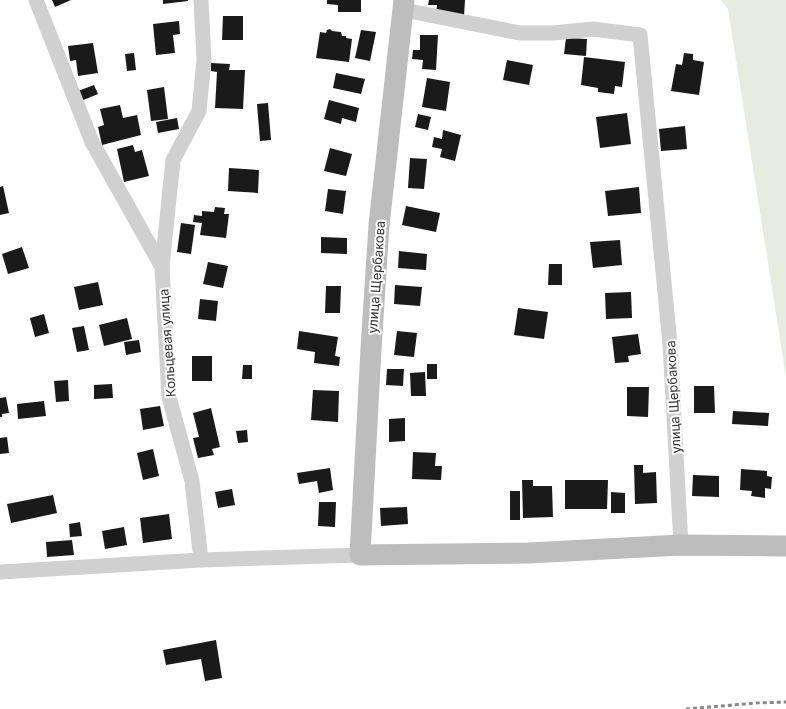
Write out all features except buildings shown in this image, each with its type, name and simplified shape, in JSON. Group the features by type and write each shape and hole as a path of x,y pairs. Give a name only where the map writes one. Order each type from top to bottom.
{"street":[{"name":"Кольцевая улица","path":"36,0 92,142 162,267"},
{"name":"Кольцевая улица","path":"201,0 204,60 199,111 173,160 162,267 169,397 192,481 201,560"},
{"name":"улица Щербакова","path":"360,555 379,225 404,5 520,33 553,34 593,29 640,35 670,344 681,545"},
{"path":"0,572 201,560 360,555 529,553 681,545 786,546"}],"shaded area":[{"path":"721,0 786,0 786,377 728,9"}],"railway":[{"path":"686,709 786,702"}]}
